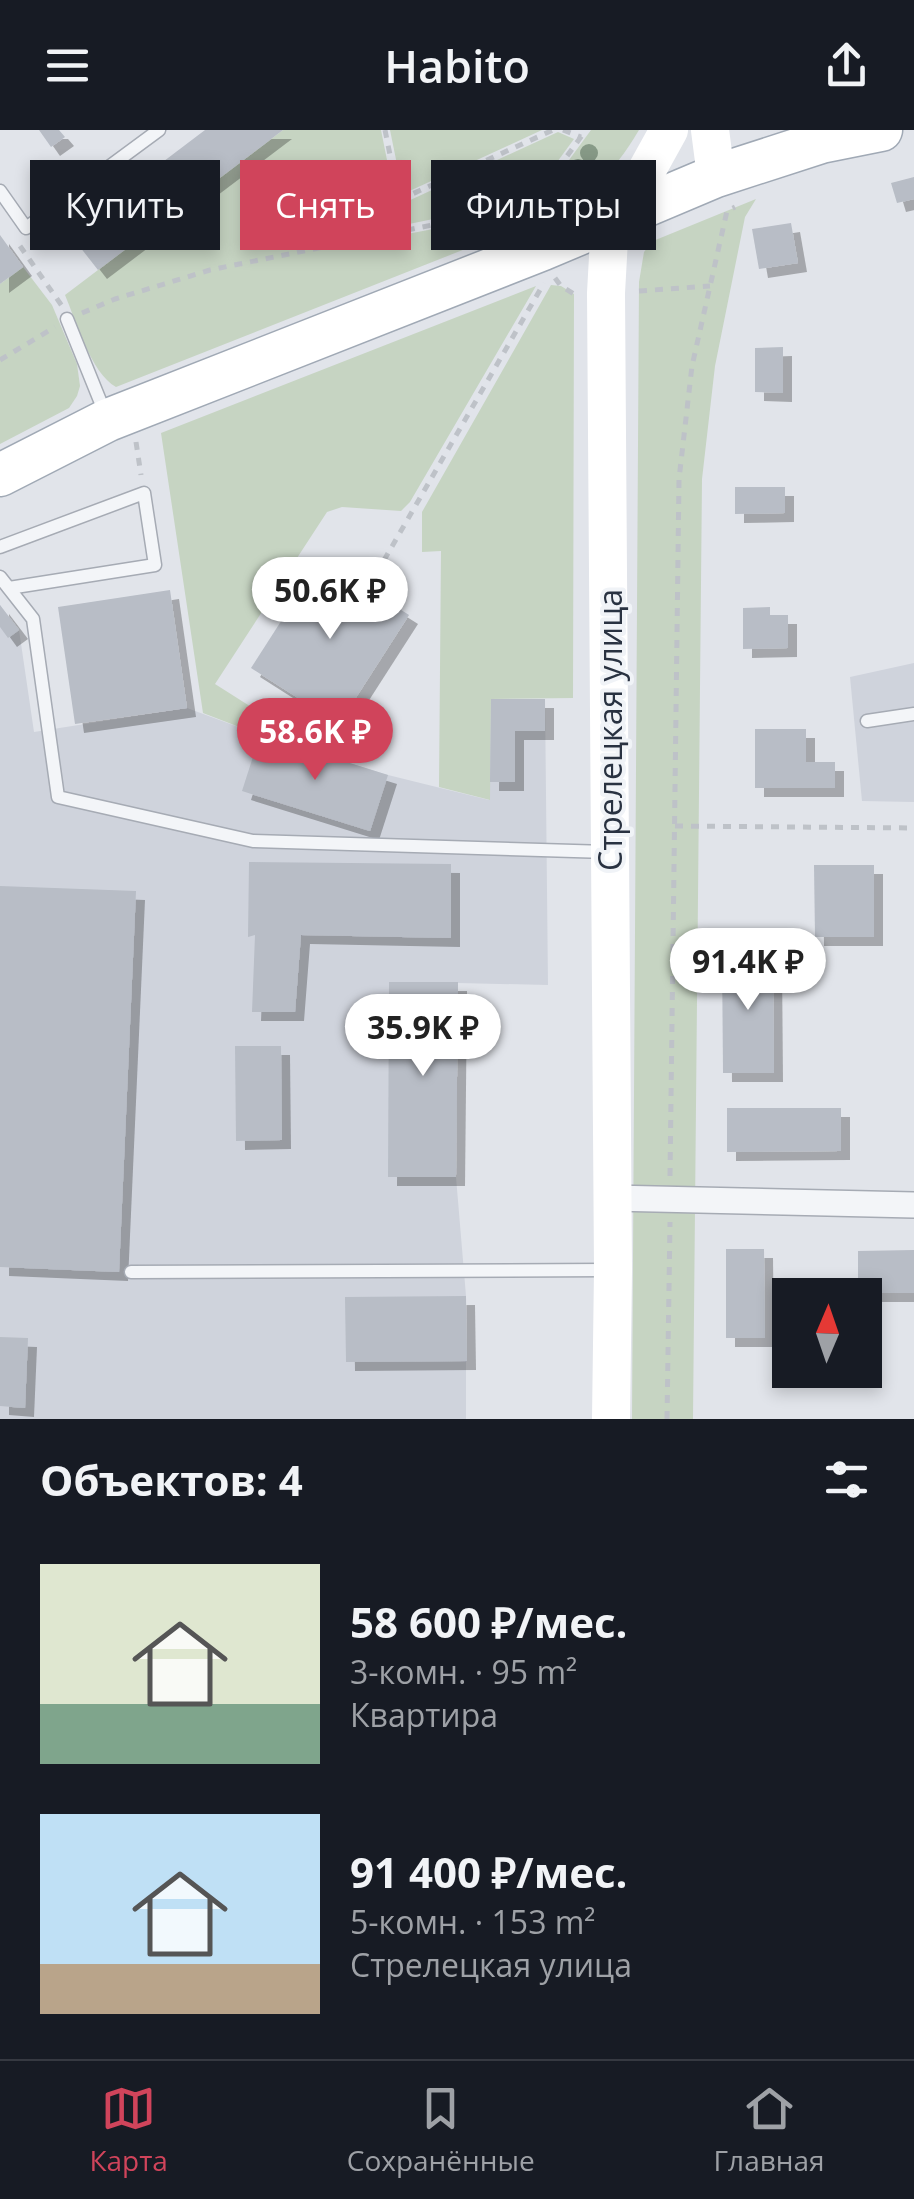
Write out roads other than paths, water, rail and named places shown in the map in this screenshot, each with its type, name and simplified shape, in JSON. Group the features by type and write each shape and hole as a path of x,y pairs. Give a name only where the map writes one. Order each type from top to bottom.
{"main road":[{"path":"652,160 669,130"},
{"path":"710,130 729,191"},
{"path":"774,130 821,142"},
{"path":"656,210 729,191 821,142 882,130"},
{"path":"0,474 108,420 539,250"},
{"name":"Стрелецкая улица","path":"608,250 611,1419"}],"street":[{"path":"612,1198 914,1205"}],"lane":[{"path":"0,191 26,228 159,130"},
{"path":"67,319 108,420"},
{"path":"0,546 144,493 155,564 4,583"},
{"path":"4,583 33,619 58,798 253,841 610,852"},
{"path":"867,721 914,714"},
{"path":"131,1272 613,1270"}]}
